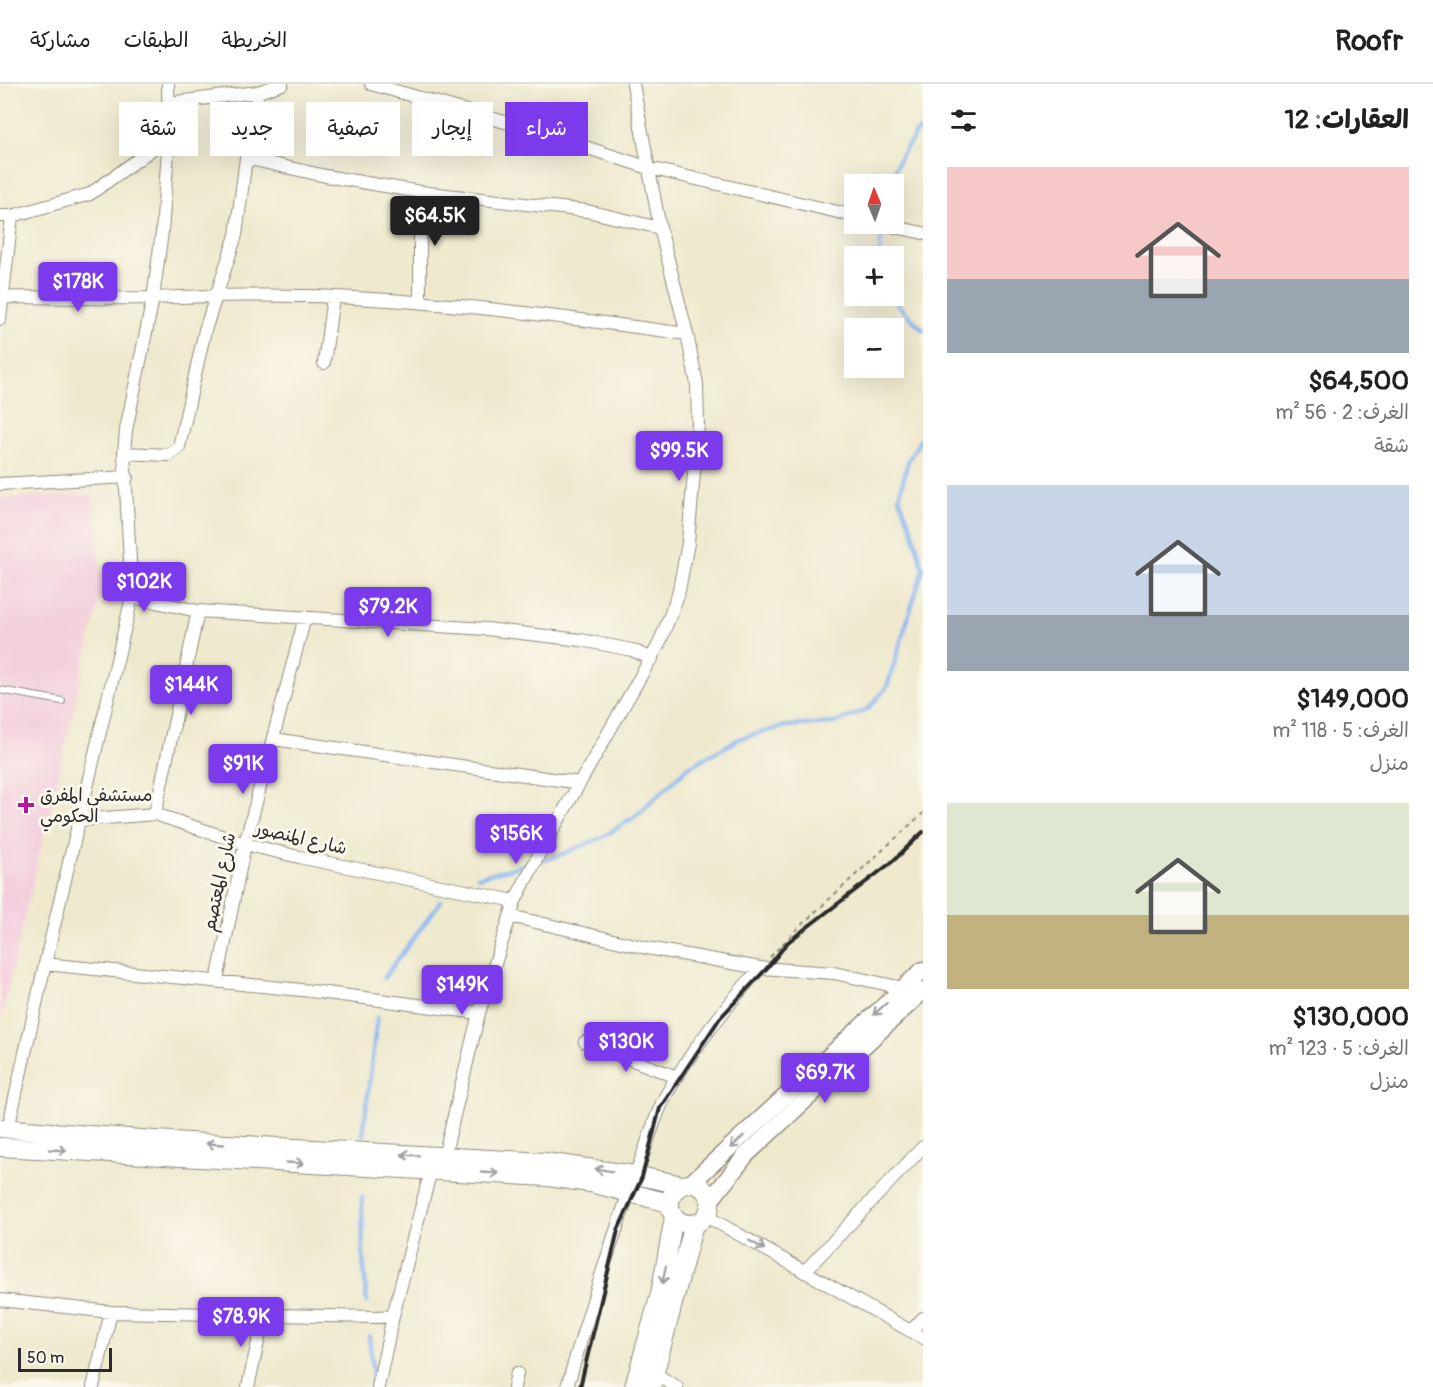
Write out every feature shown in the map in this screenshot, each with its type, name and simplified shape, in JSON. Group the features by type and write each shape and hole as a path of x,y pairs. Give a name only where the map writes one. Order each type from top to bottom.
{"main road":[{"path":"2,1141 548,1177 591,1183 628,1193 672,1210 683,1223 703,1214 746,1155 917,994 923,970"},
{"path":"634,1387 660,1294 673,1192 686,1185 917,994"},
{"path":"2,1141 154,1140 545,1162 635,1175 703,1189 703,1214 653,1381"}],"street":[{"path":"168,84 168,102"},
{"path":"176,102 258,92 282,84"},
{"path":"371,84 532,130 649,168 844,213"},
{"path":"444,1156 478,1013 515,901 538,856 652,658 678,595 692,514 698,426 697,384 687,334 660,228 633,84"},
{"path":"124,453 169,455 179,447 205,330 236,235 246,158 258,92"},
{"path":"0,319 4,297 6,216 90,194 143,156"},
{"path":"2,1141 132,597 124,453 126,430 153,298 162,232 168,156"},
{"path":"246,158 326,176 420,192 587,211 660,228"},
{"path":"420,192 420,302"},
{"path":"904,229 923,233"},
{"path":"4,297 153,298 217,295 333,297 420,302 532,313 687,334"},
{"path":"324,363 333,297"},
{"path":"0,484 127,477"},
{"path":"132,597 198,611 486,630 571,638 612,645 652,658"},
{"path":"155,814 198,611"},
{"name":"شارع المعتصم","path":"217,981 245,844 305,618"},
{"path":"273,739 580,783"},
{"name":"شارع المنصور","path":"80,820 155,814 245,844 515,901"},
{"path":"510,916 647,948 760,968 834,973 917,994"},
{"path":"45,964 352,996 478,1013"},
{"path":"567,1387 628,1193 661,1106 677,1077 708,1031 760,968"},
{"path":"585,1042 677,1077"},
{"path":"804,1272 923,1147"},
{"path":"378,1387 393,1316 431,1170"},
{"path":"703,1214 923,1338"},
{"path":"0,1300 111,1312 393,1316"},
{"path":"93,1387 111,1312"},
{"path":"248,1387 264,1315"},
{"path":"911,1331 923,1318"},
{"path":"514,1387 517,1373"},
{"path":"653,1381 677,1387"}],"lane":[{"path":"0,690 62,701"}],"path":[{"path":"760,968 800,926 923,813"}],"shaded area":[{"name":"مستشفى المفرق الحكومي","path":"93,495 102,588 0,1021 0,498"}],"waterway":[{"path":"893,174 900,157 917,132 923,130"},
{"path":"880,246 881,234"},
{"path":"899,306 923,330"},
{"path":"539,861 558,856 603,837 637,815 687,768 741,738 786,726 834,723 868,709 887,687 923,569 912,529 899,498 908,461 923,435"},
{"path":"478,877 532,863"},
{"path":"384,978 441,901"},
{"path":"363,1135 377,1017"},
{"path":"362,1197 363,1257 367,1303"},
{"path":"369,1336 374,1383"}],"railway":[{"path":"580,1387 618,1230 642,1177 660,1108 720,1018 788,942 892,862 923,832"}],"place":[{"name":"مستشفى المفرق الحكومي","path":"26,805"}]}
